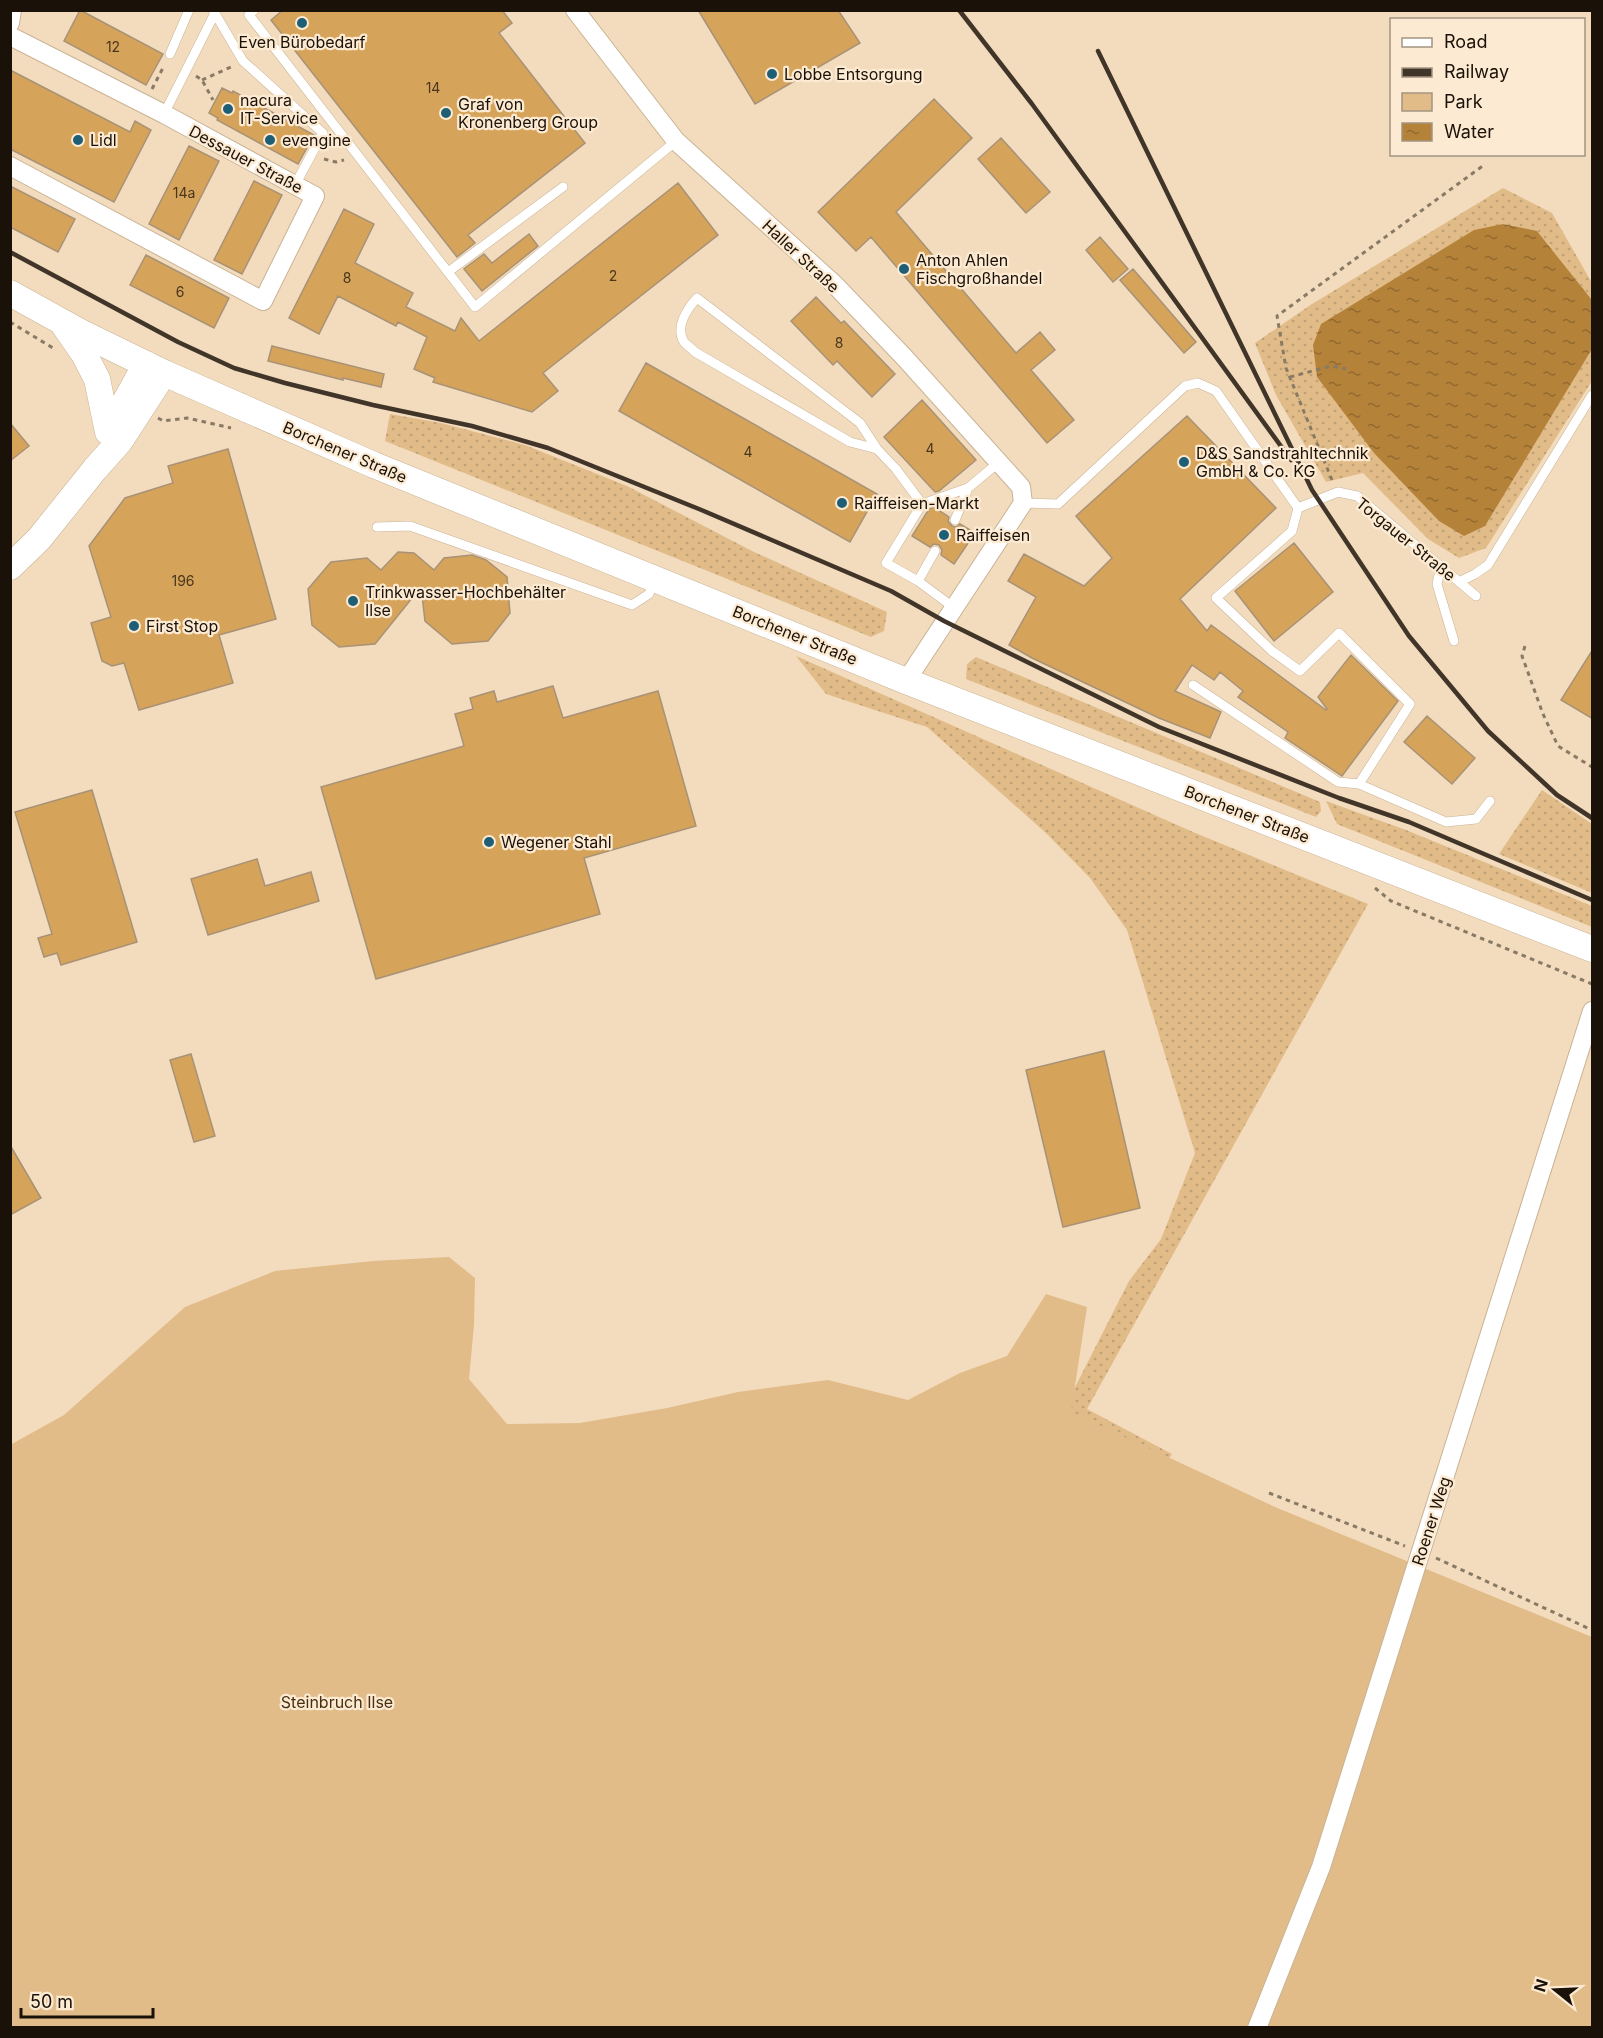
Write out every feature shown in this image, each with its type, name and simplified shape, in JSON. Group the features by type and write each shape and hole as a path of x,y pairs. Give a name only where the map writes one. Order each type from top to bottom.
{"main road":[{"name":"Borchener Straße","path":"10,293 155,369 374,465 906,681 1593,949"},
{"path":"62,322 84,354 97,379 108,432"},
{"path":"95,469 108,432 155,369"},
{"path":"10,567 39,539 120,441 155,369"}],"street":[{"path":"10,23 12,10"},
{"name":"Haller Straße","path":"575,10 676,141 835,285 904,357 1021,487 1023,503"},
{"name":"Dessauer Straße","path":"10,36 164,114 315,196 263,301 10,166"},
{"path":"906,681 1023,503"},
{"name":"Roener Weg","path":"1257,2028 1321,1867 1593,1011"}],"lane":[{"path":"170,54 189,10"},
{"path":"254,10 249,15 475,306 676,141"},
{"path":"214,12 243,61 323,133 295,185"},
{"path":"164,114 214,12"},
{"path":"448,272 563,187"},
{"path":"877,449 850,442 695,352 684,341 682,334 681,328 687,309 697,298 860,423 877,449 896,469 922,504"},
{"path":"1023,503 1058,504 1185,386 1198,383 1216,391 1298,508 1292,531 1216,598 1272,651 1300,671 1340,633 1410,704 1359,783"},
{"path":"1459,582 1488,564 1593,395"},
{"path":"953,607 918,581 886,563 922,504 968,488 998,463"},
{"path":"955,520 968,488"},
{"name":"Torgauer Straße","path":"1298,508 1338,492 1357,496 1476,596"},
{"path":"377,527 410,526 632,605 649,594 656,578"},
{"path":"918,581 935,550"},
{"path":"1441,566 1437,584 1454,641"},
{"path":"1193,685 1338,782 1359,783 1446,822 1476,819 1490,801"}],"path":[{"path":"144,104 170,54"},
{"path":"202,80 243,61"},
{"path":"186,71 202,80 213,100"},
{"path":"322,158 336,162 343,160"},
{"path":"1338,492 1286,368 1277,316 1484,165"},
{"path":"1290,377 1330,366 1347,369"},
{"path":"1525,646 1522,656 1543,714 1558,746 1593,767"},
{"path":"1269,1493 1389,1540"},
{"path":"1421,1551 1593,1630"}],"green space":[{"path":"1503,188 1552,213 1592,283 1592,300 1537,231 1592,353 1592,381 1486,548 1459,558 1428,539 1363,473 1326,482 1276,395 1255,343 1312,304"},
{"path":"390,414 441,423 525,445 627,486 752,551 887,612 884,631 871,637 385,441"},
{"path":"796,656 1193,832 1368,904 1087,1409 1172,1454 1153,1483 1036,1464 1129,1281 1161,1239 1195,1153 1127,930 1090,878 1047,834 927,727 826,694"},
{"path":"976,657 1320,802 1321,811 1316,817 966,679 967,664"},
{"path":"1542,790 1592,824 1592,893 1499,854"},
{"path":"1326,801 1406,830 1592,906 1592,927 1337,824"},
{"name":"Steinbruch Ilse","path":"449,1257 475,1278 469,1379 507,1424 580,1423 667,1408 738,1392 828,1380 908,1400 960,1373 1007,1356 1046,1294 1087,1307 1071,1412 1275,1507 1592,1637 1592,2027 11,2027 10,1445 64,1415 185,1307 275,1271 373,1261"}],"water":[{"path":"1503,224 1537,231 1592,300 1592,349 1485,526 1464,536 1439,521 1374,453 1317,377 1313,345 1321,324 1474,230"}],"building":[{"path":"80,10 163,54 146,85 64,41"},
{"path":"283,10 502,10 512,23 499,33 585,143 468,235 475,243 457,257 271,20"},
{"name":"Lobbe Entsorgung","path":"698,10 838,10 860,43 755,104"},
{"name":"Lidl","path":"10,70 130,132 135,121 151,130 114,202 10,149"},
{"path":"222,88 232,93 233,91 314,135 298,164 217,120 218,118 209,113"},
{"path":"934,99 972,138 896,212 1016,353 1040,332 1055,350 1031,370 1074,420 1047,443 871,237 856,251 818,212"},
{"path":"1001,138 1050,192 1026,213 978,159"},
{"path":"189,146 219,161 179,240 149,224"},
{"path":"254,181 282,195 242,274 214,260"},
{"path":"678,183 718,235 543,373 558,391 532,412 433,382 435,378 414,369 427,337 398,322 396,326 338,296 319,334 289,318 344,209 374,224 355,263 413,293 406,307 455,331 461,318 479,341"},
{"path":"10,186 75,219 58,252 10,227"},
{"path":"529,234 538,246 482,291 464,269 484,254 492,263"},
{"path":"1100,237 1128,269 1113,282 1086,250"},
{"path":"146,255 229,298 214,328 130,285"},
{"path":"1133,269 1196,342 1184,353 1120,280"},
{"path":"816,297 841,323 844,321 895,374 872,397 837,361 833,365 791,321"},
{"path":"272,346 384,374 381,387 268,361"},
{"path":"646,363 877,494 850,542 619,411"},
{"path":"922,400 976,460 935,492 884,437"},
{"path":"1187,416 1276,508 1180,599 1207,631 1211,625 1326,710 1318,697 1351,655 1398,701 1342,776 1285,738 1288,732 1238,697 1243,691 1220,672 1214,680 1192,665 1175,691 1221,712 1210,738 1159,718 1009,645 1036,597 1008,581 1024,554 1084,586 1112,558 1076,516"},
{"path":"10,423 29,446 10,461"},
{"path":"228,449 276,619 219,635 233,683 139,710 124,663 112,666 102,661 91,623 111,617 89,546 125,498 173,483 168,466"},
{"path":"934,507 949,517 948,521 952,526 956,527 960,524 975,533 954,564 941,555 942,550 939,545 934,544 930,547 912,536 929,509"},
{"path":"1294,543 1333,592 1274,641 1235,591"},
{"name":"Trinkwasser-Hochbehälter Ilse","path":"398,552 414,553 434,570 444,558 472,555 486,560 507,577 510,613 488,641 452,644 425,621 421,587 375,644 339,647 312,625 308,589 331,562 367,558 381,570"},
{"path":"1593,649 1593,719 1561,700"},
{"name":"Wegener Stahl","path":"553,686 563,718 658,691 696,826 584,858 600,914 376,979 321,787 464,746 455,714 473,709 470,698 494,691 497,702"},
{"path":"1427,716 1475,758 1452,784 1404,742"},
{"path":"92,790 137,942 61,965 57,953 44,957 38,938 52,934 15,812"},
{"path":"257,859 265,886 311,872 319,901 208,935 191,879"},
{"path":"1104,1051 1140,1208 1063,1227 1026,1070"},
{"path":"191,1054 215,1136 194,1142 170,1060"},
{"path":"10,1145 41,1198 10,1215"}],"railway":[{"path":"959,10 1032,104 1291,460"},
{"path":"1098,51 1312,490 1409,636 1488,731 1557,795 1592,818"},
{"path":"10,252 178,342 234,368 373,405 472,426 548,448 699,509 891,591 944,621 1159,727 1339,798 1409,822 1592,900"}],"place":[{"name":"Even Bürobedarf","path":"302,23"},
{"name":"Lobbe Entsorgung","path":"772,74"},
{"name":"nacura IT-Service","path":"228,109"},
{"name":"Graf von Kronenberg Group","path":"446,113"},
{"name":"Lidl","path":"78,140"},
{"name":"evengine","path":"270,140"},
{"name":"Anton Ahlen Fischgroßhandel","path":"904,269"},
{"name":"D&S Sandstrahltechnik GmbH & Co. KG","path":"1184,462"},
{"name":"Raiffeisen-Markt","path":"842,503"},
{"name":"Raiffeisen","path":"944,535"},
{"name":"Trinkwasser-Hochbehälter Ilse","path":"353,601"},
{"name":"First Stop","path":"134,626"},
{"name":"Wegener Stahl","path":"489,842"}]}
